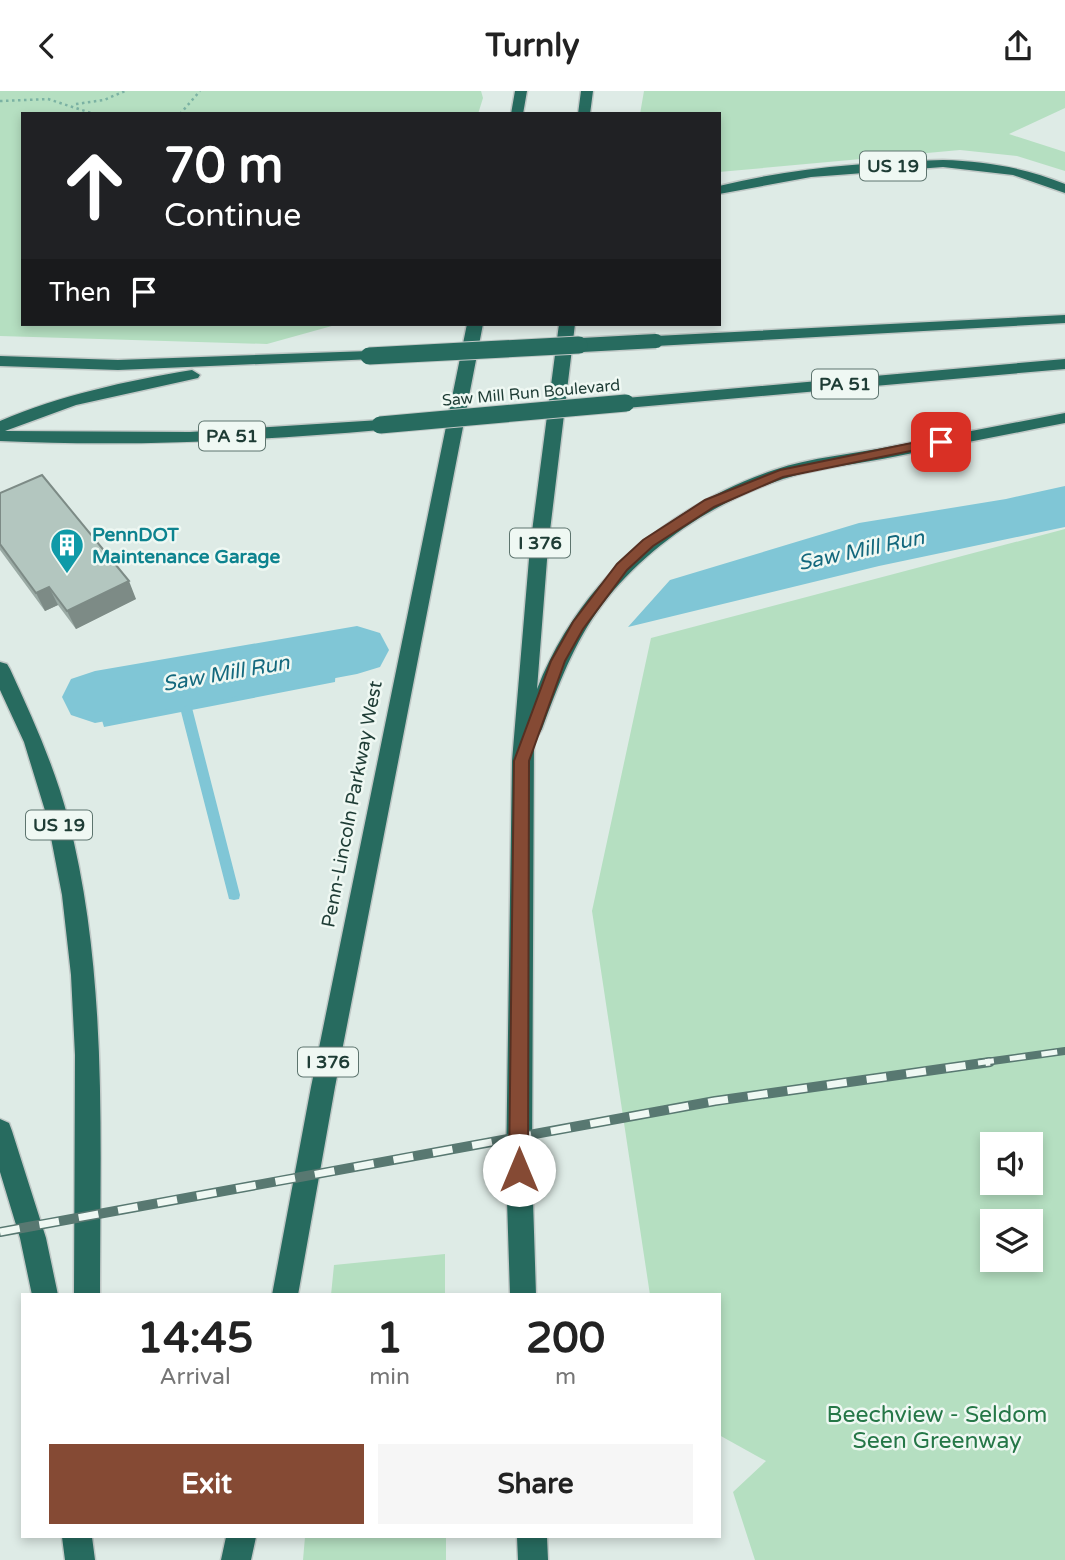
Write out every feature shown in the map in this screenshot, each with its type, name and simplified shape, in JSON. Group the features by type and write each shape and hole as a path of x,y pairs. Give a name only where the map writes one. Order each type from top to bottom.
{"highway":[{"path":"517,112 522,91"},
{"path":"584,112 587,91"},
{"name":"US 19","path":"721,190 806,173 959,162 1002,167 1065,189"},
{"path":"999,323 1065,304"},
{"path":"0,361 118,365 276,361 1065,319"},
{"name":"Penn-Lincoln Parkway West","path":"285,1293 328,1060 475,326"},
{"name":"I 376","path":"523,1293 519,1170 522,761 539,547 567,326"},
{"path":"0,427 36,412 147,382 276,361"},
{"name":"Saw Mill Run Boulevard","path":"0,436 183,437 380,425 1065,364"},
{"path":"522,761 558,661 578,626 622,567 648,543 677,522 744,487 780,474 1065,418"},
{"name":"US 19","path":"0,669 35,746 69,863 84,1004 87,1293"},
{"path":"0,1131 33,1238 45,1293"},
{"path":"77,1538 81,1560"},
{"path":"81,1560 83,1538"},
{"path":"236,1560 241,1538"},
{"path":"532,1538 533,1560"}],"path":[{"path":"75,104 104,100 125,91"},
{"path":"182,112 200,91"},
{"path":"0,101 43,97 75,104 90,112"}],"green space":[{"path":"0,91 481,91 483,98 479,112 21,112 21,326 332,326 267,344 0,336"},
{"path":"644,91 1065,91 1065,108 1009,134 1065,152 1065,171 1017,156 960,150 721,172 721,112 640,112"},
{"name":"Beechview - Seldom Seen Greenway","path":"1065,529 1065,1560 755,1560 733,1492 766,1461 721,1436 721,1293 650,1293 592,911 651,638"},
{"path":"445,1254 445,1293 331,1293 334,1265"},
{"path":"305,1538 446,1538 446,1560 303,1560"}],"water":[{"path":"1065,486 1065,527 879,566 628,627 670,580 859,523 1006,499"},
{"path":"338,634 335,682 104,727 95,697 102,671"}],"building":[{"name":"PennDOT Maintenance Garage","path":"42,475 129,581 67,611 49,587 36,593 0,544 0,493"}],"waterway":[{"name":"Saw Mill Run","path":"95,697 357,650"},
{"path":"183,696 234,895"}],"railway":[{"path":"978,1063 1065,1051"},
{"path":"0,1232 715,1101 990,1062"}],"place":[{"name":"PennDOT Maintenance Garage","path":"67,575"}],"route":[{"path":"519,1170 518,923 522,761 558,661 578,626 622,567 648,543 709,503 780,474 941,442"}]}
